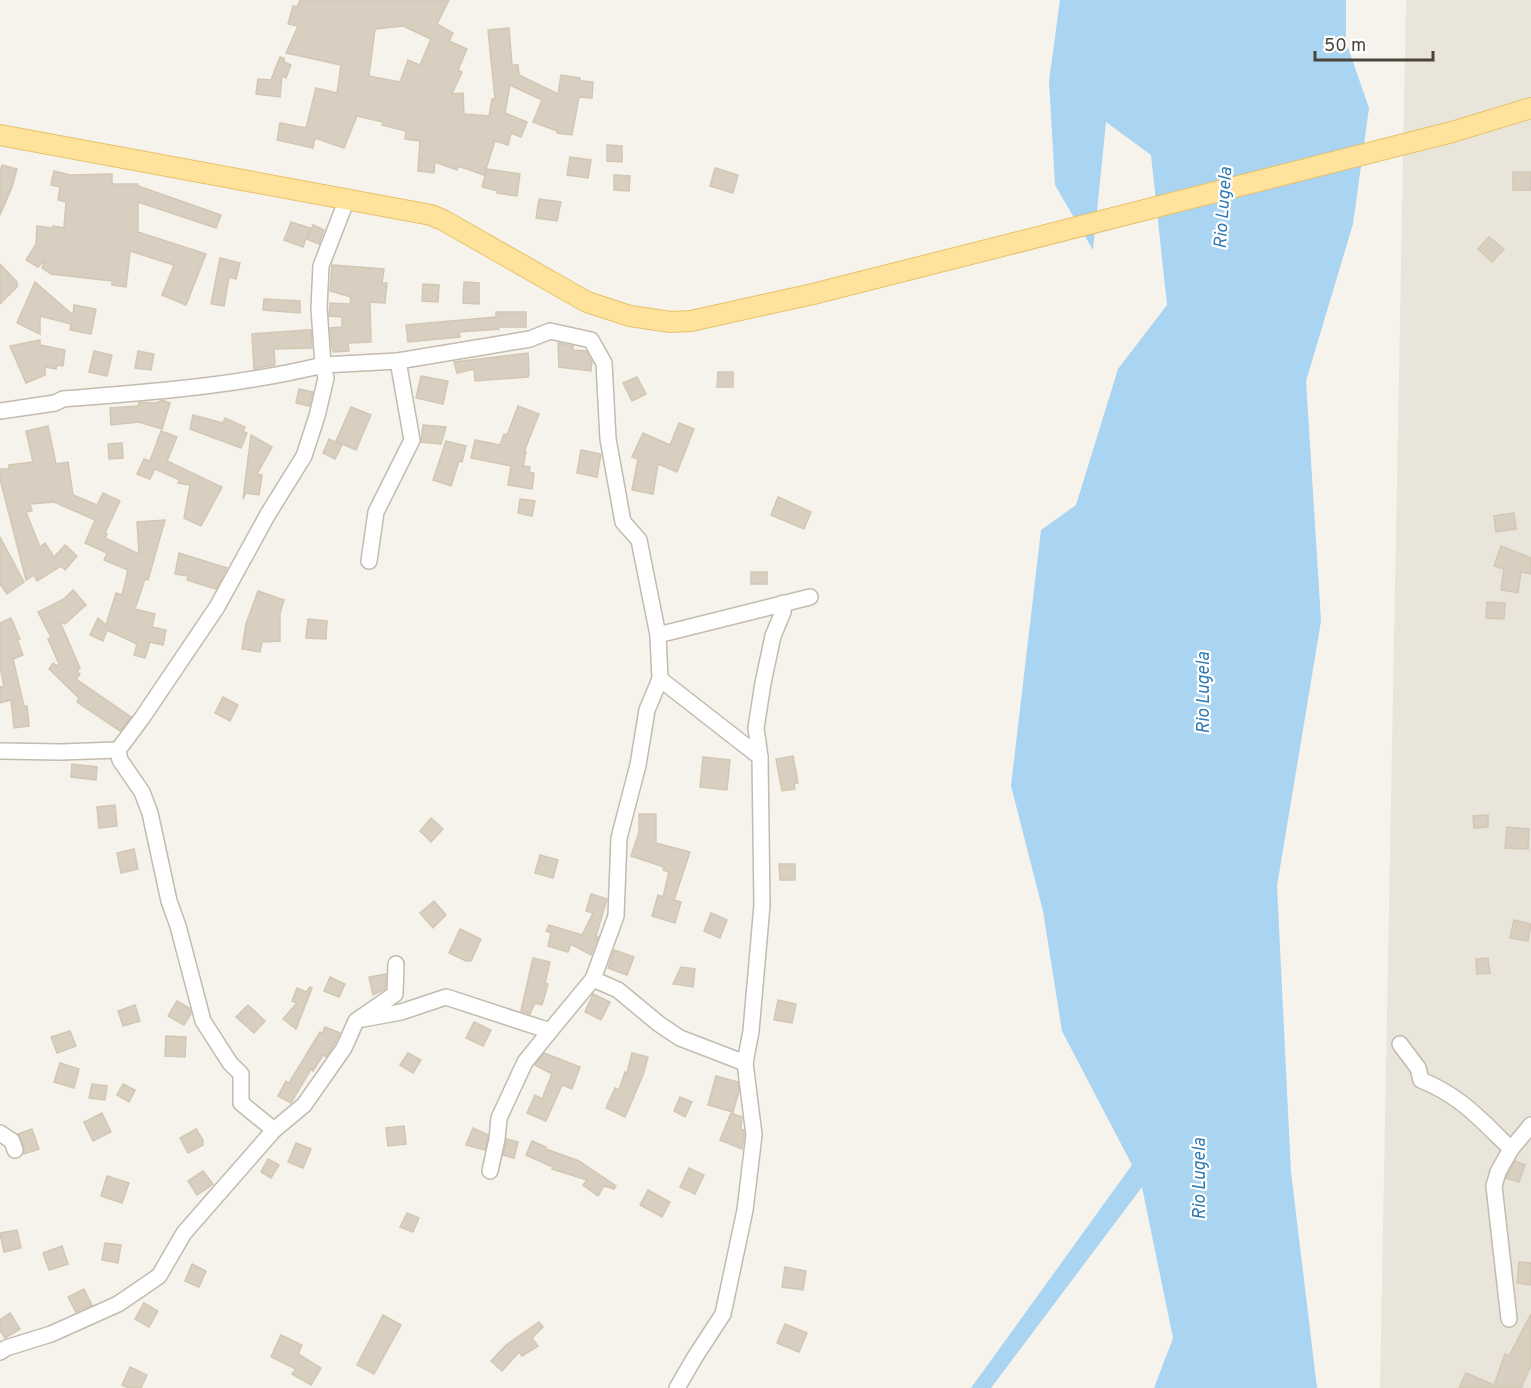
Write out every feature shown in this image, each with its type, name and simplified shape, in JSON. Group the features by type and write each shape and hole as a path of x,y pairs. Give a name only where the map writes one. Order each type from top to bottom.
{"main road":[{"path":"0,135 430,216 443,220 587,302 630,316 671,322 691,321 813,294 1452,132 1531,108"}],"street":[{"path":"274,1130 241,1103 241,1074 230,1063 202,1022 178,926 169,901 150,813 142,792 120,760 118,750 217,607 268,514 304,456 326,378 323,365 320,308 321,266 347,199"},
{"path":"0,411 55,403 63,399 157,392 283,375 323,365 398,361 530,339 550,331 591,340 604,363 608,439 623,522 639,540 658,635 660,679 647,710 638,765 620,838 616,916 593,980 525,1062 499,1118 490,1171"},
{"path":"369,561 376,512 412,440 398,361"},
{"path":"658,635 810,597"},
{"path":"677,1388 723,1314 746,1210 754,1135 745,1063 751,1031 762,905 760,757 756,728 773,636 783,612 783,603"},
{"path":"660,679 760,757"},
{"path":"0,751 118,750"},
{"path":"0,1352 51,1334 118,1304 159,1276 184,1233 274,1130 304,1105 344,1048 356,1021 394,994 396,964"},
{"path":"593,980 618,990 680,1038 745,1063"},
{"path":"356,1021 401,1012 446,997 550,1031"},
{"path":"1400,1044 1418,1068 1421,1080 1452,1094 1472,1110 1511,1149"},
{"path":"1509,1319 1494,1186 1498,1172 1511,1149 1531,1125"},
{"path":"0,1133 12,1141 15,1150"}],"shaded area":[{"path":"1406,0 1531,0 1531,1388 1380,1388"}],"water":[{"name":"Rio Lugela","path":"1060,0 1346,0 1346,42 1369,108 1353,224 1306,381 1321,621 1277,886 1291,1172 1317,1388 1154,1388 1173,1338 1142,1187 991,1388 971,1388 1132,1165 1062,1031 1043,911 1011,786 1041,530 1076,505 1118,369 1167,305 1151,155 1106,122 1093,250 1055,185 1049,81"}],"building":[{"path":"300,0 449,0 437,24 453,33 449,41 467,49 458,70 462,72 452,94 463,93 464,114 489,116 492,99 495,99 488,30 509,28 512,65 518,65 519,75 558,94 561,75 580,78 580,81 593,82 592,98 579,97 572,135 557,133 557,131 533,122 542,100 510,85 505,113 527,122 521,137 511,133 508,145 495,141 484,175 458,166 457,170 435,162 434,173 418,171 420,141 405,139 406,131 382,125 383,122 357,116 344,148 315,138 313,148 277,140 280,123 306,128 316,88 337,93 341,65 286,53 298,26 288,24 293,6 297,7","holes":["403,26 431,39 420,65 408,60 400,82 369,76 375,29"]},
{"path":"280,57 291,65 286,78 282,76 280,97 256,94 258,79 271,80"},
{"path":"607,145 622,146 622,162 607,161"},
{"path":"570,157 591,160 588,178 567,175"},
{"path":"2,165 17,169 0,215 0,172"},
{"path":"715,168 738,175 733,193 710,186"},
{"path":"487,169 520,174 517,196 497,193 498,191 482,187"},
{"path":"54,171 70,175 112,174 112,184 138,184 138,186 221,215 216,228 138,202 138,232 206,254 186,305 162,295 174,265 130,251 126,287 112,285 112,281 51,274 42,268 46,259 38,267 26,260 36,244 37,226 64,228 66,202 58,200 60,187 51,185"},
{"path":"1513,172 1531,172 1531,190 1513,190"},
{"path":"614,175 630,176 629,191 614,190"},
{"path":"539,199 561,202 557,221 536,218"},
{"path":"291,222 310,228 303,247 284,240"},
{"path":"313,225 324,230 319,244 307,239"},
{"path":"1489,237 1504,249 1492,262 1478,249"},
{"path":"220,258 240,263 236,279 229,277 224,306 211,304"},
{"path":"0,264 17,282 17,287 0,304"},
{"path":"332,265 384,269 382,283 387,283 385,303 370,302 371,342 348,343 349,351 333,352 332,348 330,328 342,327 342,317 329,316 330,303 350,304 351,297 330,291"},
{"path":"35,282 73,315 74,305 96,309 91,334 70,330 71,324 40,316 40,334 17,323"},
{"path":"464,282 479,283 479,304 463,303"},
{"path":"423,284 439,285 438,302 422,301"},
{"path":"264,299 300,301 300,313 263,310"},
{"path":"496,312 526,312 526,327 498,327 499,329 459,332 460,337 408,342 406,325 496,317"},
{"path":"311,330 312,348 274,349 275,365 254,369 252,334"},
{"path":"40,340 40,345 65,350 63,366 57,365 56,369 45,367 45,375 26,383 10,346"},
{"path":"558,343 573,346 573,350 586,351 592,362 591,371 559,367"},
{"path":"94,351 112,355 107,376 89,372"},
{"path":"138,351 154,354 151,370 135,368"},
{"path":"528,353 528,377 475,381 474,369 457,373 454,362"},
{"path":"718,372 733,372 733,387 717,387"},
{"path":"421,376 448,381 443,404 416,398"},
{"path":"637,377 646,394 632,401 623,383"},
{"path":"299,389 313,392 309,406 296,403"},
{"path":"162,400 170,403 162,429 139,422 111,425 110,408 138,406 139,402 156,403"},
{"path":"518,406 539,414 524,452 526,452 523,466 530,467 529,472 534,473 532,489 508,485 511,466 471,458 475,440 500,445 504,434 507,435"},
{"path":"351,407 371,415 356,450 336,441"},
{"path":"193,415 223,423 225,418 245,427 243,431 247,433 241,448 190,429"},
{"path":"679,423 694,429 677,472 658,464 653,494 632,490 638,459 632,457 643,433 670,445"},
{"path":"423,425 446,427 441,444 421,442"},
{"path":"48,426 56,464 68,462 73,495 97,505 103,493 120,501 105,533 107,534 105,538 139,554 137,522 165,520 148,580 145,579 135,609 155,614 152,627 166,630 163,645 150,642 145,658 134,655 137,644 107,630 103,641 90,635 98,618 106,625 116,593 122,595 128,570 104,560 107,553 85,543 95,520 54,502 30,504 32,511 26,512 40,547 45,543 54,557 65,545 77,556 65,570 61,566 37,581 34,575 26,580 0,479 0,469 9,469 9,465 33,462 26,431"},
{"path":"161,431 177,437 167,461 222,487 201,526 184,518 190,485 178,483 180,480 155,469 150,479 137,474 144,459 150,461"},
{"path":"251,435 272,447 257,474 262,475 259,495 246,493 243,499"},
{"path":"329,439 342,445 335,459 323,453"},
{"path":"446,441 466,446 462,462 459,461 451,486 433,480"},
{"path":"122,443 123,458 109,459 108,444"},
{"path":"581,450 601,454 597,477 577,473"},
{"path":"778,497 811,512 804,529 771,515"},
{"path":"520,499 535,501 532,516 518,513"},
{"path":"1514,513 1516,529 1496,532 1494,516"},
{"path":"0,537 24,582 7,594 0,584"},
{"path":"1501,546 1531,558 1531,574 1521,572 1518,593 1501,590 1504,569 1494,566"},
{"path":"179,553 227,568 216,589 187,580 188,576 175,574"},
{"path":"751,572 767,572 767,584 751,584"},
{"path":"73,590 86,605 65,624 60,622 80,668 77,671 80,674 76,679 131,717 120,731 77,702 79,698 49,669 53,663 57,666 59,664 48,639 51,637 38,612 64,599"},
{"path":"258,591 284,600 280,613 280,641 262,642 260,652 242,649 246,624"},
{"path":"1487,602 1505,603 1504,619 1486,618"},
{"path":"11,618 20,639 17,639 23,655 13,659 24,706 27,706 29,726 14,728 11,700 0,703 0,687 4,686 0,667 0,623"},
{"path":"308,619 327,621 326,639 306,638"},
{"path":"223,697 238,705 230,721 215,713"},
{"path":"793,756 798,783 794,784 795,789 782,791 776,759"},
{"path":"703,757 730,760 727,790 700,787"},
{"path":"72,764 97,767 96,780 71,777"},
{"path":"115,805 117,826 99,828 97,807"},
{"path":"639,814 656,814 656,843 690,852 674,900 681,902 675,923 652,916 658,895 663,897 669,872 663,870 664,867 631,856 639,832"},
{"path":"1488,815 1488,827 1474,828 1473,816"},
{"path":"431,818 443,829 431,842 420,831"},
{"path":"1507,827 1529,829 1528,849 1505,848"},
{"path":"134,849 138,869 121,873 117,853"},
{"path":"540,855 558,860 553,878 535,873"},
{"path":"779,864 795,864 795,880 780,880"},
{"path":"591,894 607,899 591,955 571,944 568,952 548,946 551,933 546,931 549,925 582,935 593,913 586,911"},
{"path":"434,901 446,915 433,928 420,913"},
{"path":"711,913 727,920 720,938 704,931"},
{"path":"1514,920 1531,924 1528,941 1510,938"},
{"path":"460,929 481,939 471,961 449,953"},
{"path":"614,950 634,957 627,975 608,968"},
{"path":"533,958 550,962 545,983 548,984 542,1005 535,1003 530,1014 521,1011"},
{"path":"1488,958 1490,973 1477,974 1476,959"},
{"path":"681,967 695,969 693,987 673,984"},
{"path":"386,974 385,989 373,995 369,977"},
{"path":"330,977 345,984 339,997 324,991"},
{"path":"310,987 312,988 296,1029 283,1019 297,1003 292,1001 297,988 306,992"},
{"path":"593,994 610,1002 601,1020 585,1012"},
{"path":"778,1000 796,1004 792,1023 774,1020"},
{"path":"177,1001 189,1008 191,1014 184,1025 168,1016"},
{"path":"135,1005 140,1021 123,1026 118,1011"},
{"path":"248,1005 265,1021 254,1033 236,1017"},
{"path":"474,1022 491,1030 483,1046 466,1038"},
{"path":"325,1027 340,1033 326,1057 323,1055 313,1071 311,1069 291,1103 278,1096 286,1081 289,1083"},
{"path":"70,1031 76,1046 57,1053 51,1037"},
{"path":"166,1036 186,1037 185,1057 165,1056"},
{"path":"408,1053 421,1060 413,1073 400,1065"},
{"path":"544,1053 580,1067 572,1089 562,1085 546,1121 527,1113 535,1095 542,1099 552,1074 535,1065"},
{"path":"632,1053 648,1057 625,1117 606,1108 615,1088 619,1090 625,1072 627,1073"},
{"path":"60,1063 79,1069 74,1088 54,1082"},
{"path":"716,1076 738,1082 739,1091 733,1112 708,1105"},
{"path":"92,1084 107,1086 105,1100 89,1098"},
{"path":"123,1084 135,1090 129,1102 117,1095"},
{"path":"680,1097 692,1102 685,1117 674,1111"},
{"path":"102,1113 111,1132 93,1141 84,1122"},
{"path":"731,1113 742,1117 741,1129 744,1130 744,1135 742,1149 720,1140"},
{"path":"404,1126 406,1144 388,1146 386,1128"},
{"path":"473,1128 488,1135 485,1150 466,1145"},
{"path":"32,1129 39,1149 24,1154 24,1147 18,1134"},
{"path":"196,1129 203,1140 203,1145 188,1153 180,1138"},
{"path":"507,1139 518,1142 514,1158 503,1155"},
{"path":"532,1141 546,1149 579,1161 616,1186 614,1189 604,1186 598,1196 583,1185 587,1180 552,1169 553,1167 526,1155"},
{"path":"296,1143 311,1149 303,1168 288,1162"},
{"path":"268,1159 279,1165 271,1178 261,1172"},
{"path":"1515,1161 1525,1165 1519,1182 1506,1178"},
{"path":"689,1168 704,1175 695,1194 680,1187"},
{"path":"203,1171 213,1184 197,1195 188,1181"},
{"path":"107,1176 129,1183 122,1203 101,1196"},
{"path":"648,1190 670,1202 662,1217 640,1205"},
{"path":"407,1213 419,1218 413,1232 400,1227"},
{"path":"17,1230 21,1248 4,1252 0,1233"},
{"path":"105,1243 121,1245 118,1263 102,1260"},
{"path":"62,1246 68,1264 49,1270 43,1253"},
{"path":"1519,1262 1531,1263 1531,1285 1517,1283"},
{"path":"192,1264 206,1271 199,1287 185,1281"},
{"path":"785,1267 806,1271 803,1290 782,1287"},
{"path":"84,1289 92,1305 76,1312 68,1297"},
{"path":"144,1303 158,1311 149,1327 135,1319"},
{"path":"10,1313 20,1329 5,1338 0,1331 0,1320"},
{"path":"1531,1314 1531,1365 1521,1388 1459,1388 1466,1373 1494,1385 1505,1354 1509,1356"},
{"path":"383,1315 401,1325 374,1374 357,1365"},
{"path":"539,1322 543,1327 532,1338 538,1346 522,1356 519,1352 502,1371 491,1361 506,1345"},
{"path":"785,1324 807,1333 799,1352 777,1343"},
{"path":"281,1335 302,1345 298,1354 321,1368 311,1385 292,1374 296,1369 271,1357"},
{"path":"130,1367 147,1375 141,1388 129,1388 122,1385"}]}
